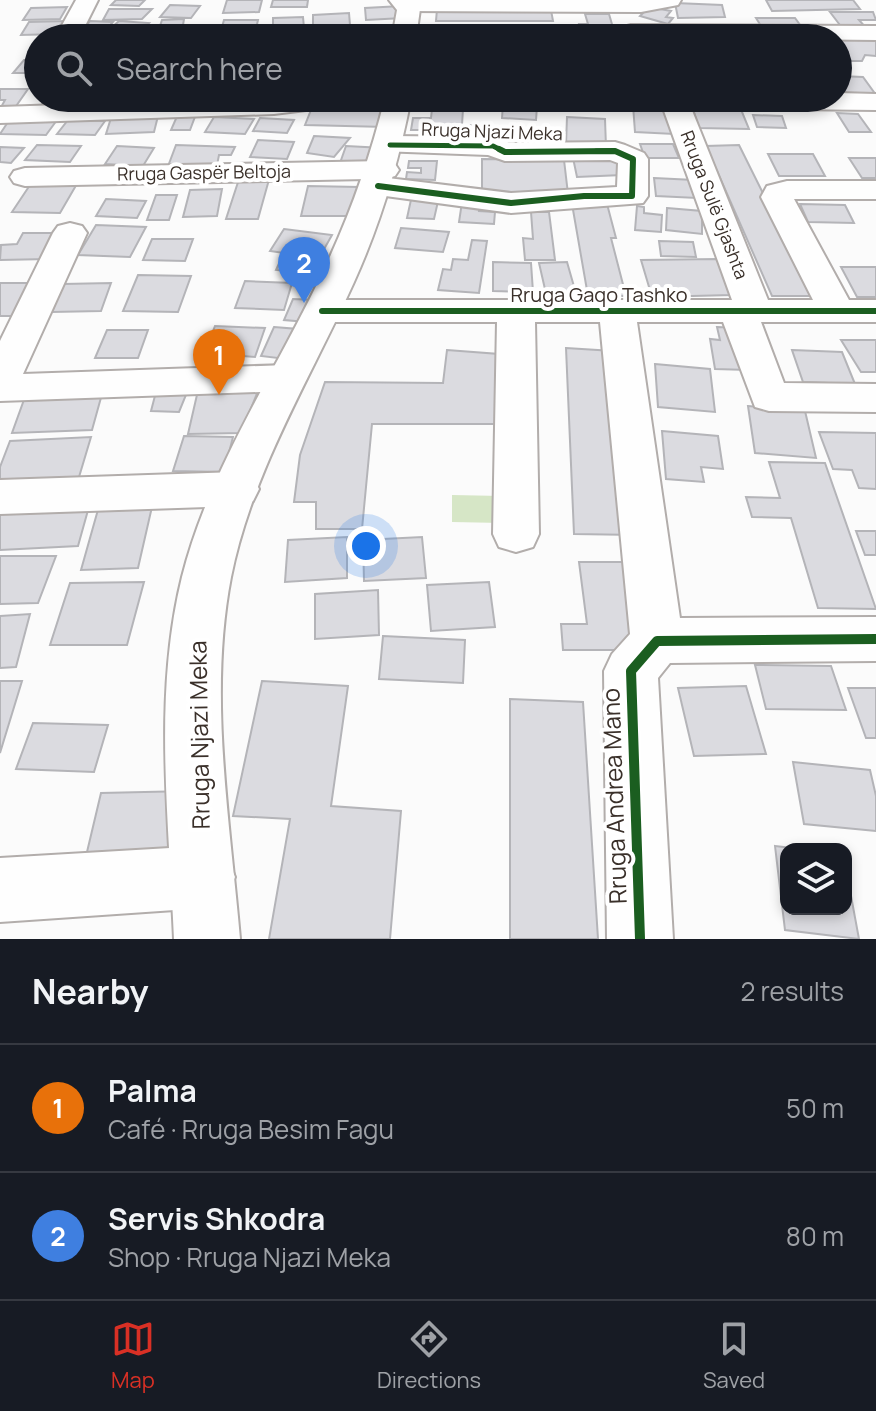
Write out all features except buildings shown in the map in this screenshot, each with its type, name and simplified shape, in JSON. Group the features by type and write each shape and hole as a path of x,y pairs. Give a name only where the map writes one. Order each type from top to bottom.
{"street":[{"path":"74,24 87,0"},
{"path":"407,24 409,14 403,2 556,5 654,4 670,0"},
{"path":"621,3 628,24"},
{"path":"556,5 560,24"},
{"path":"203,24 206,12"},
{"path":"852,33 876,33"},
{"name":"Rruga Sulë Gjashta","path":"852,102 876,102"},
{"name":"Rruga Njazi Meka","path":"207,939 195,645 207,574 237,489 287,378 351,255 384,167 395,112"},
{"name":"Rruga Sulë Gjashta","path":"482,112 493,146"},
{"name":"Rruga Sulë Gjashta","path":"666,112 746,311 769,397 876,398"},
{"name":"Rruga Njazi Meka","path":"493,146 505,152 615,151 633,159 632,196 572,196 511,203 384,167 493,146"},
{"name":"Rruga Gaspër Beltoja","path":"25,177 384,167"},
{"path":"837,311 778,202 778,193 876,190"},
{"path":"0,381 70,233"},
{"name":"Rruga Gaqo Tashko","path":"322,311 876,311"},
{"name":"Rruga Gaqo Tashko","path":"516,311 516,534"},
{"name":"Rruga Gaqo Tashko","path":"617,311 657,641"},
{"path":"0,388 287,378"},
{"path":"0,497 237,489"},
{"path":"657,641 876,639"},
{"name":"Rruga Andrea Mano","path":"640,939 631,671 657,641"},
{"path":"0,890 204,877"}],"green space":[{"path":"452,495 502,496 502,523 452,522"}],"cycle path":[{"path":"378,186 511,203 584,196 632,196 633,159 615,151 505,152 493,146 390,145"},
{"path":"322,311 876,311"},
{"path":"640,939 631,671 657,641 876,639"}],"place":[{"name":"Servis Shkodra","path":"304,303"},
{"name":"Palma","path":"219,395"}]}
